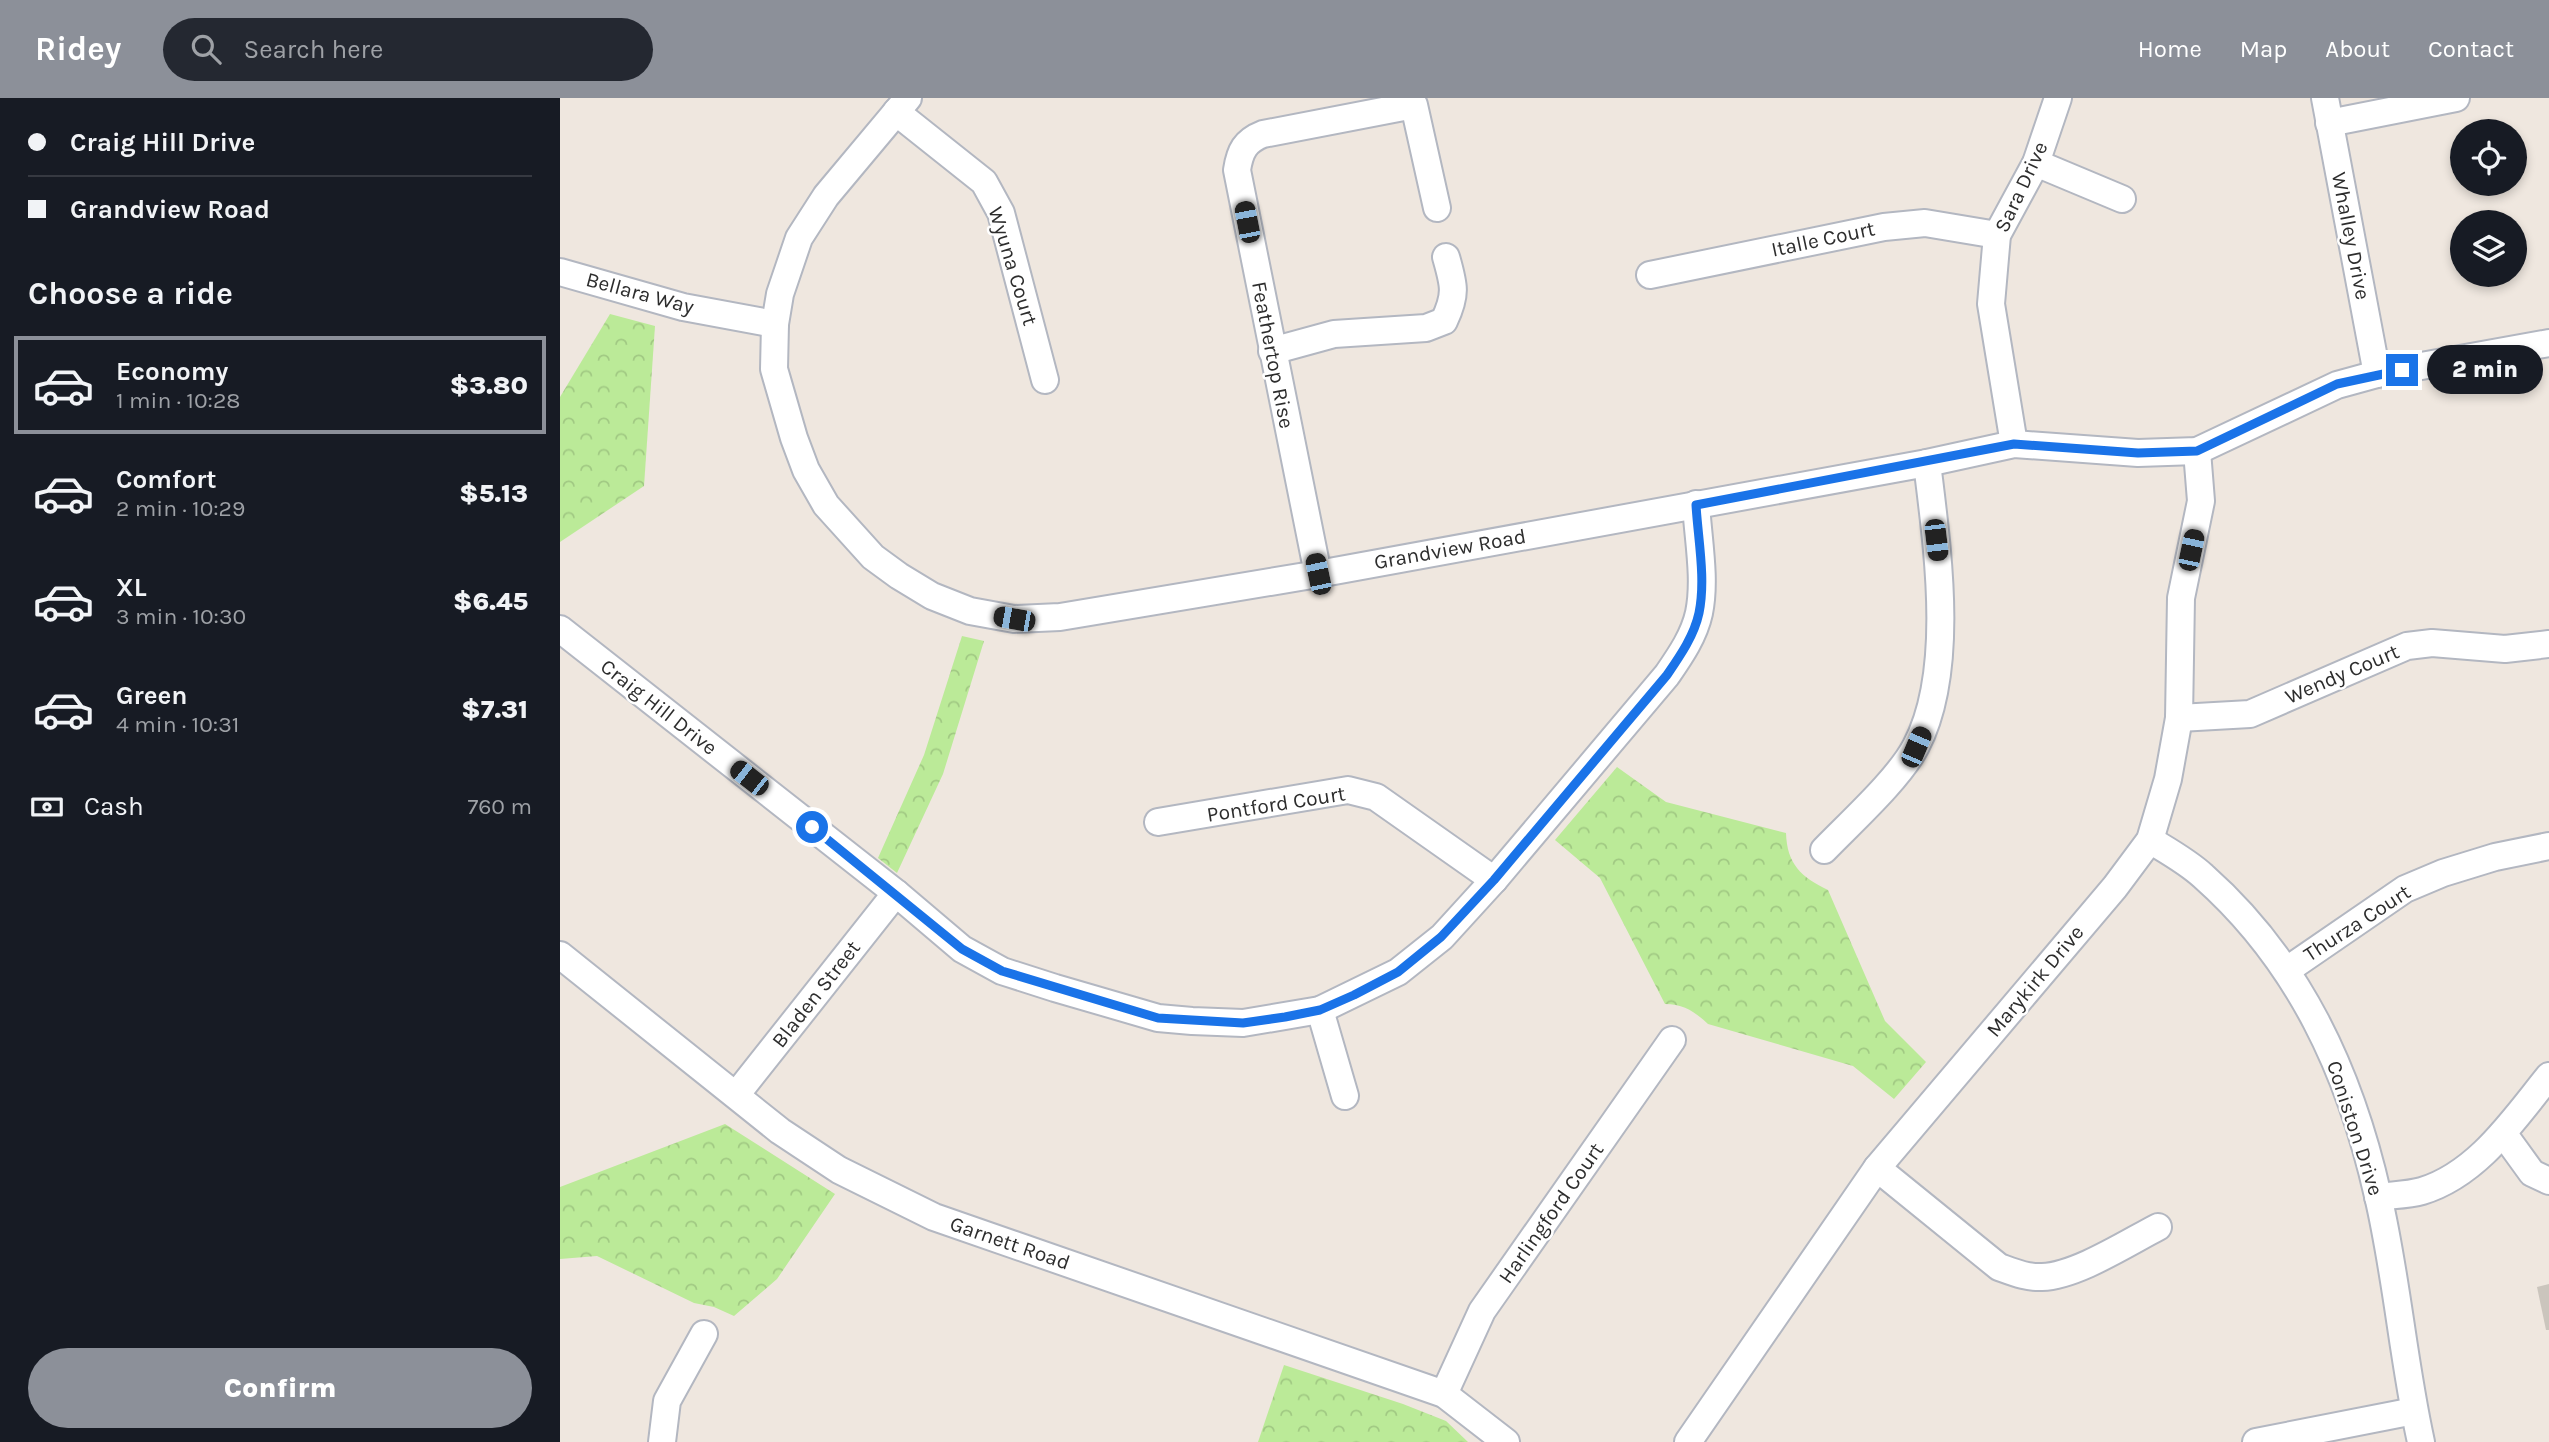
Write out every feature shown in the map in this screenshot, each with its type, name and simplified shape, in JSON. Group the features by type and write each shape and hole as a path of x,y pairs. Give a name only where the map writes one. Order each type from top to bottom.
{"street":[{"name":"Sara Drive","path":"2014,444 1991,304 1997,235 2036,163 2058,98"},
{"path":"2327,110 2456,98"},
{"name":"Feathertop Rise","path":"1318,574 1237,170 1243,147 1251,139 1263,134 1414,104 1437,208"},
{"name":"Grandview Road","path":"902,105 811,216 799,238 786,271 776,317 774,369 782,404 806,470 825,505 873,557 932,596 970,611 1014,619 1060,617 1318,574 1927,463 2014,444 2138,453 2197,451 2337,384 2377,374 2549,343"},
{"name":"Wyuna Court","path":"902,105 984,182 1001,213 1045,380"},
{"name":"Whalley Drive","path":"2327,110 2377,374"},
{"path":"2036,163 2122,199"},
{"name":"Italle Court","path":"1650,275 1884,227 1925,223 1997,235"},
{"path":"1272,351 1334,334 1426,328 1444,321 1455,288 1446,257"},
{"name":"Bellara Way","path":"560,272 683,307 720,312 749,321 776,317"},
{"name":"Marykirk Drive","path":"1688,1442 1877,1168 2115,887 2150,840 2168,779 2179,718 2181,598 2201,501 2197,451"},
{"path":"1824,850 1896,773 1916,747 1931,710 1938,672 1939,566 1927,463"},
{"name":"Craig Hill Drive","path":"560,629 962,949 1002,971 1158,1018 1243,1023 1320,1010 1398,972 1441,937 1494,880 1667,675 1687,645 1699,613 1701,582 1696,505"},
{"name":"Wendy Court","path":"2179,718 2250,714 2407,646 2432,643 2505,649 2549,644"},
{"name":"Pontford Court","path":"1158,822 1349,790 1376,797 1494,880"},
{"name":"Coniston Drive","path":"2150,840 2201,874 2239,911 2287,970 2327,1041 2356,1115 2378,1197 2421,1442"},
{"name":"Thurza Court","path":"2287,970 2405,889 2495,856 2549,846"},
{"name":"Bladen Street","path":"736,1095 896,894"},
{"name":"Garnett Road","path":"560,955 780,1131 839,1170 934,1217 1444,1394 1506,1442"},
{"path":"1320,1010 1345,1096"},
{"name":"Harlingford Court","path":"1444,1394 1482,1311 1672,1040"},
{"path":"2378,1197 2421,1192 2455,1177 2503,1133 2549,1076"},
{"path":"2503,1133 2532,1173 2549,1181"},
{"path":"1877,1168 1999,1267 2021,1275 2042,1277 2070,1272 2158,1227"},
{"path":"662,1442 667,1401 704,1334"},
{"path":"2256,1442 2414,1411"}],"green space":[{"path":"610,314 655,326 644,486 560,542 560,397"},
{"path":"962,636 984,641 943,774 897,873 878,858 924,755"},
{"path":"1617,767 1666,802 1786,833 1789,853 1797,868 1810,880 1828,890 1885,1021 1926,1062 1894,1099 1853,1066 1708,1024 1689,1009 1665,1004 1600,878 1555,840"},
{"path":"725,1124 835,1194 777,1279 734,1316 714,1307 694,1303 597,1256 560,1259 560,1187"},
{"path":"1284,1365 1446,1421 1468,1442 1258,1442"}],"building":[{"path":"2549,1284 2549,1330 2546,1330 2537,1287"}],"route":[{"path":"812,827 962,949 1002,971 1158,1018 1243,1023 1320,1010 1398,972 1441,937 1494,880 1667,675 1687,645 1699,613 1701,582 1696,505 1927,463 2014,444 2138,453 2197,451 2337,384 2402,370"}]}
